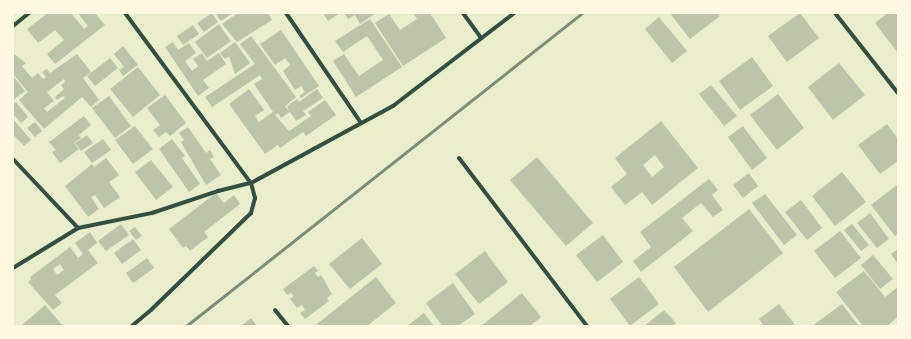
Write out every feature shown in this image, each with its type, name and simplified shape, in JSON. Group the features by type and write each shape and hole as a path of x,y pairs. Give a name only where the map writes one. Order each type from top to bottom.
{"street":[{"path":"13,26 29,13"},
{"path":"125,13 251,183 255,198 251,213 151,310 132,326"},
{"path":"286,13 361,122"},
{"path":"463,13 482,38"},
{"path":"13,268 78,228 152,213 218,191 251,183 393,106 514,13"},
{"path":"834,13 898,92"},
{"path":"459,158 587,326"},
{"path":"13,159 78,228"},
{"path":"275,310 288,326"}],"building":[{"path":"48,13 71,13 84,29 88,26 78,13 95,13 105,25 55,64 47,54 64,40 55,30 38,43 27,29"},
{"path":"212,13 218,22 204,32 197,23"},
{"path":"215,13 233,13 221,21"},
{"path":"238,13 268,13 272,20 237,42 222,24"},
{"path":"323,13 340,13 328,21"},
{"path":"344,13 376,13 360,24 355,15 348,19"},
{"path":"413,13 430,13 446,38 403,66 375,23 389,14 400,30 417,19"},
{"path":"670,13 717,13 720,16 690,39"},
{"path":"800,13 819,38 787,62 768,36"},
{"path":"888,13 898,13 898,53 875,23"},
{"path":"659,17 687,51 672,63 645,29"},
{"path":"370,19 402,67 356,97 333,61 344,54 359,76 383,60 367,36 343,52 335,41"},
{"path":"219,24 231,41 207,58 195,42"},
{"path":"193,25 199,34 183,45 177,36"},
{"path":"281,30 319,86 301,98 299,96 305,92 301,86 295,90 283,71 290,65 285,58 275,65 260,44"},
{"path":"251,36 296,97 285,106 289,111 287,106 297,99 299,102 317,89 323,98 303,111 306,115 296,121 290,112 281,118 278,113 275,115 289,131 311,116 308,112 325,100 336,115 306,136 303,132 280,148 278,145 265,154 229,104 249,89 264,110 255,116 259,122 273,112 254,84 262,79 260,75 212,107 205,97 255,64 240,44"},
{"path":"173,42 178,50 189,43 196,53 185,61 192,71 198,66 193,59 202,53 207,61 219,53 226,64 203,80 209,88 198,96 165,47"},
{"path":"235,42 250,63 235,74 229,56 225,59 220,53"},
{"path":"123,46 138,65 123,76 119,70 124,67 114,54"},
{"path":"14,54 26,63 22,66 32,78 38,73 43,79 46,77 42,72 47,69 50,73 77,54 91,72 83,78 99,100 91,107 82,97 44,129 19,100 28,92 13,74","holes":["64,79 65,82 61,85 64,89 55,97 57,100 63,96 65,98 47,112 44,108 54,101 47,92"]},
{"path":"752,57 773,86 740,110 719,81"},
{"path":"110,58 118,68 95,86 87,76"},
{"path":"839,63 865,95 833,120 808,87"},
{"path":"138,67 160,95 133,117 110,89"},
{"path":"13,76 25,91 13,100"},
{"path":"711,85 737,116 724,126 699,94"},
{"path":"778,94 804,128 777,150 750,115"},
{"path":"165,95 186,123 170,136 166,132 159,137 153,130 160,125 147,108"},
{"path":"109,96 131,126 115,138 92,108"},
{"path":"16,102 28,117 21,123 13,114 13,105"},
{"path":"84,116 91,125 79,135 81,138 74,143 79,149 60,163 52,152 56,150 49,142"},
{"path":"13,119 31,140 24,146 13,134"},
{"path":"661,121 698,168 652,205 642,192 625,205 611,187 627,174 615,158","holes":["655,155 664,167 652,177 643,165"]},
{"path":"35,122 42,131 35,137 27,128"},
{"path":"887,124 898,139 898,161 880,174 858,145"},
{"path":"135,126 153,149 133,164 115,140"},
{"path":"743,126 767,158 752,170 728,137"},
{"path":"188,127 206,153 210,150 214,157 210,159 221,175 206,185 181,142 184,140 179,133"},
{"path":"87,135 93,143 81,151 75,143"},
{"path":"103,139 111,150 92,163 84,152"},
{"path":"172,139 185,156 182,158 200,184 189,192 159,149"},
{"path":"537,157 593,223 566,246 510,180"},
{"path":"106,158 119,175 109,182 120,197 104,208 95,195 91,197 99,209 88,217 65,186 92,164 94,167"},
{"path":"151,160 173,187 156,200 135,172"},
{"path":"842,172 866,202 835,226 812,196"},
{"path":"749,173 758,186 743,198 733,185"},
{"path":"709,179 718,190 712,195 723,210 713,217 701,203 682,218 693,231 641,272 633,261 651,247 640,232"},
{"path":"898,184 898,234 895,236 871,205"},
{"path":"216,193 224,203 234,195 240,204 204,232 208,237 190,251 186,246 183,248 169,229"},
{"path":"765,194 797,235 784,245 752,203"},
{"path":"801,200 822,228 807,240 785,212"},
{"path":"749,209 783,253 708,312 674,267"},
{"path":"870,213 889,239 877,248 857,223"},
{"path":"121,224 129,235 106,251 98,241"},
{"path":"852,224 869,245 861,251 844,230"},
{"path":"135,227 142,236 136,240 129,231"},
{"path":"840,231 861,258 835,278 814,251"},
{"path":"90,232 97,243 88,250 98,263 55,295 62,303 53,310 28,282 31,279 30,277 70,247 78,258 83,254 75,243","holes":["60,264 64,270 57,275 53,269"]},
{"path":"603,235 623,262 597,282 576,255"},
{"path":"362,238 382,264 350,289 329,264"},
{"path":"133,239 141,250 122,264 114,253"},
{"path":"898,249 898,264 891,254"},
{"path":"485,251 508,282 479,304 455,274"},
{"path":"873,255 893,279 880,289 861,265"},
{"path":"147,258 154,268 133,283 126,273"},
{"path":"314,266 318,271 315,273 318,277 321,275 332,294 327,298 329,301 305,319 300,313 305,310 302,305 297,308 290,299 294,296 291,293 287,295 283,289"},
{"path":"864,271 885,297 898,287 898,317 887,326 863,326 836,292"},
{"path":"376,277 396,303 367,326 318,326 317,324"},
{"path":"639,277 659,304 630,326 610,299"},
{"path":"453,283 475,314 458,326 442,326 426,303"},
{"path":"522,293 541,317 530,326 481,326"},
{"path":"779,304 795,325 764,326 759,319"},
{"path":"842,304 859,326 812,326"},
{"path":"45,305 63,326 21,326"},
{"path":"664,310 676,323 672,326 644,326"},
{"path":"424,313 434,326 407,326"},
{"path":"251,318 257,326 241,326"}],"railway":[{"path":"186,326 582,13"}]}
